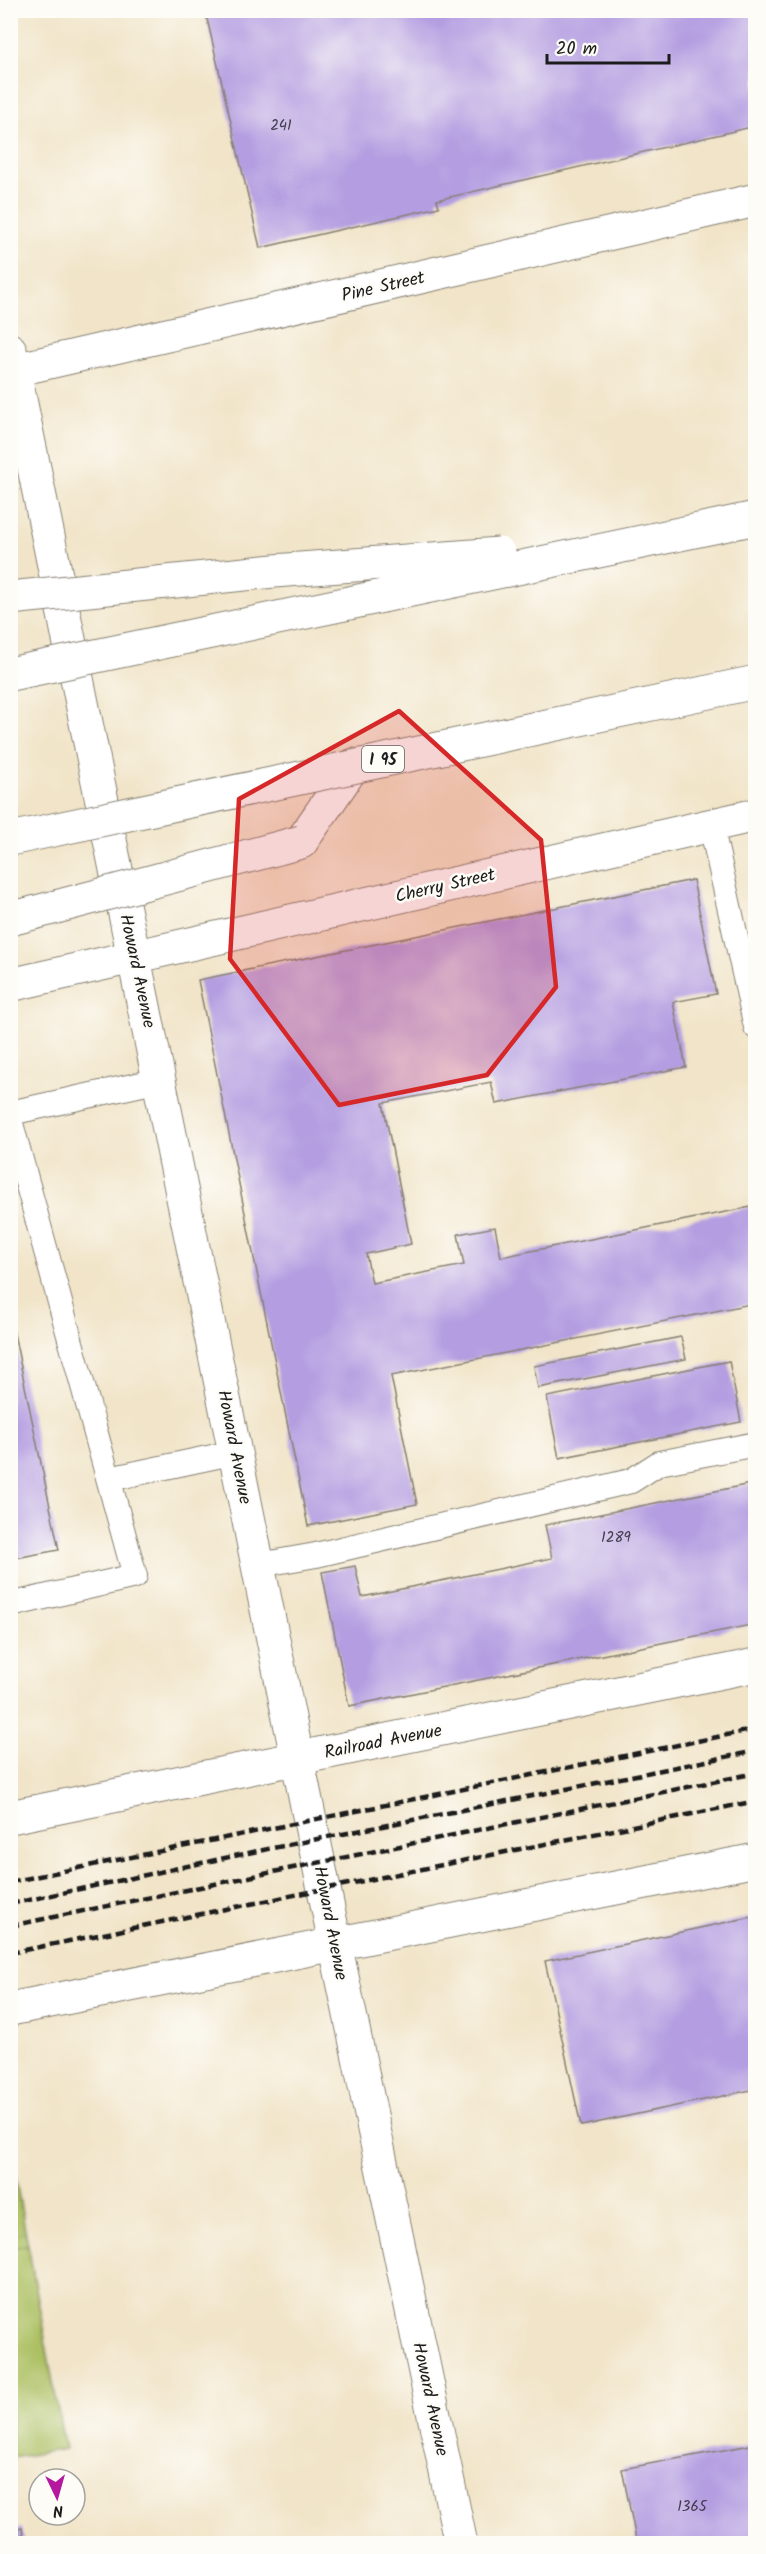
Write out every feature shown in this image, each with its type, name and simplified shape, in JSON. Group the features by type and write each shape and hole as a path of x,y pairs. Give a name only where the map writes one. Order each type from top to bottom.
{"main road":[{"name":"Pine Street","path":"12,364 756,200"},
{"name":"Howard Avenue","path":"12,364 135,956 335,1943 461,2544"},
{"path":"10,674 756,518"},
{"path":"10,598 274,571 630,544"},
{"name":"I 95","path":"10,839 756,682"},
{"path":"10,919 301,842 354,765"},
{"name":"Cherry Street","path":"10,985 756,814"},
{"name":"Railroad Avenue","path":"10,1817 756,1665"},
{"path":"10,2009 756,1860"}],"lane":[{"path":"711,825 756,1027"},
{"path":"10,1113 160,1080"},
{"path":"10,1120 135,1576 10,1605"},
{"path":"259,1565 315,1555 631,1481 659,1463 756,1444"},
{"path":"109,1479 236,1452"}],"highlighted area":[{"path":"399,711 541,840 556,987 487,1075 339,1105 230,959 239,799"}],"green space":[{"path":"10,2150 28,2245 11,2248 10,2248"},
{"path":"28,2245 65,2449 11,2458 11,2248"}],"building":[{"path":"205,10 756,10 756,126 437,200 439,207 260,248"},
{"path":"693,880 716,994 673,1002 686,1067 496,1104 491,1082 383,1103 411,1244 366,1254 372,1283 464,1265 458,1234 495,1227 501,1257 756,1206 756,1303 391,1376 417,1504 308,1526 198,980"},
{"path":"10,1314 59,1550 10,1559"},
{"path":"681,1337 686,1359 538,1388 534,1366"},
{"path":"729,1361 741,1422 559,1458 547,1397"},
{"path":"756,1483 756,1624 349,1706 322,1572 355,1566 362,1597 552,1558 545,1525"},
{"path":"756,1916 756,2089 581,2126 545,1961"},
{"path":"756,2444 756,2544 637,2544 622,2469"},
{"path":"22,2528 25,2544 10,2544 10,2531"}],"railway":[{"path":"10,1882 756,1729"},
{"path":"10,1904 253,1852 756,1751"},
{"path":"10,1926 756,1773"},
{"path":"10,1953 756,1801"}]}
